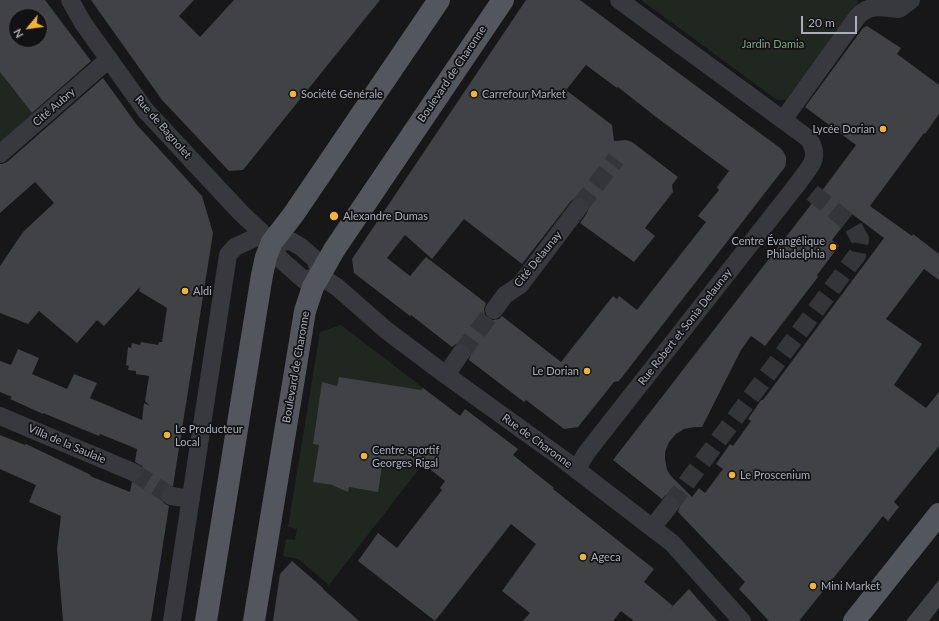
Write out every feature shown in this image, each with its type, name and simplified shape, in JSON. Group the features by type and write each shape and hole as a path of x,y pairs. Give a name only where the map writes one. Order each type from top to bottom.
{"main road":[{"path":"206,621 266,257 267,238 293,215 439,0"},
{"name":"Boulevard de Charonne","path":"254,621 305,311 313,287 334,250 503,0"},
{"path":"854,621 939,514"}],"street":[{"name":"Rue de Bagnolet","path":"70,0 83,23 146,111 240,212 267,238"},
{"name":"Rue Robert et Sonia Delaunay","path":"576,470 587,452 799,182 814,159 815,153 809,139 620,0"},
{"path":"783,120 858,16 864,10 869,8 899,9 911,0"},
{"name":"Cité Aubry","path":"0,154 109,60"},
{"name":"Cité Delaunay","path":"494,310 505,296 520,285 579,207"},
{"path":"172,621 228,255 235,247 267,238 291,241 301,247 316,260 320,276"},
{"name":"Rue de Charonne","path":"320,276 337,287 386,330 560,457 672,543 742,621"},
{"path":"446,375 461,354"},
{"name":"Villa de la Saulaie","path":"0,416 134,472"},
{"path":"171,496 191,499"},
{"path":"652,528 670,505"}],"green space":[{"name":"Jardin Damia","path":"641,0 857,0 859,2 786,100 777,100"},
{"path":"0,72 34,116 0,145"},
{"name":"Centre sportif Georges Rigal","path":"341,325 460,416 329,585 298,559 283,556 286,539 295,540 297,529 288,527 320,332"}],"building":[{"path":"0,0 45,0 91,61 32,113 0,72"},
{"path":"91,0 194,0 179,16 200,37 234,0 380,0 243,170 229,171 162,100"},
{"path":"526,0 580,0 780,148 786,157 785,167 619,381 614,382 578,427 564,429 526,400 524,402 469,360 471,353 470,348 467,345 461,343 452,347 354,273 352,259","holes":["586,65 617,88 618,87 729,171 717,187 719,190 698,216 706,222 637,310 619,296 617,299 613,296 561,362 502,316 499,319 493,320 488,318 485,315 484,309 486,303 426,257 410,276 387,258 405,235 432,259 464,219 522,264 571,201 580,197 586,199 589,203 587,213 580,223 634,262 655,236 645,228 673,192 672,185 678,177 632,142 626,140 614,141 612,125 566,90"]},
{"path":"867,26 901,48 897,54 939,85 939,114 870,206 912,236 913,234 939,254 939,280 924,269 886,319 922,344 894,385 926,408 939,392 939,446 894,502 899,507 888,521 883,516 799,621 769,621 739,589 745,582 678,512 680,501 677,497 666,495 662,499 613,460 856,145 805,107 863,28","holes":["852,214 884,238 763,400 761,400 748,419 751,421 733,446 730,444 716,464 723,469 705,493 699,488 692,497 667,470 665,452 669,442 676,434 684,429 702,427 741,350 751,336 765,346 818,277 817,275 839,246 832,240"]},
{"path":"103,78 137,125 202,196 213,233 173,486 167,486 161,494 161,500 169,506 151,621 63,621 57,549 61,516 29,502 36,485 0,469 0,435 25,445 26,444 91,475 90,476 130,492 132,482 139,481 143,476 142,466 135,462 137,449 43,414 10,399 12,397 0,392 0,361 11,365 18,349 39,358 32,374 67,389 74,374 97,383 90,398 142,420 144,403 150,406 145,401 149,376 136,374 136,371 128,370 129,366 126,365 128,347 131,348 132,343 140,345 141,342 158,345 159,342 162,342 167,308 139,291 140,287 104,326 97,320 77,343 39,311 28,324 0,313 0,266 23,232 54,203 35,182 0,213 0,164 7,162"},
{"path":"339,377 421,390 423,388 460,416 465,409 518,449 513,455 554,488 553,489 654,569 644,582 673,606 689,589 717,621 634,621 621,611 613,621 523,621 530,613 502,591 536,544 511,524 435,621 358,561 378,533 397,548 442,490 440,488 445,481 417,459 413,464 383,459 378,492 349,487 348,492 332,485 313,482 319,445 313,444 322,382 337,386"},
{"path":"292,561 359,621 273,621 280,574"},
{"path":"939,580 939,608 929,621 906,621"}],"tunnel":[{"path":"579,207 616,159"},
{"path":"670,505 857,255 860,239 852,225 799,182"},
{"path":"461,353 494,310"},
{"path":"133,472 171,496"}],"place":[{"name":"Société Générale","path":"293,94"},
{"name":"Carrefour Market","path":"474,94"},
{"name":"Lycée Dorian","path":"883,129"},
{"name":"Alexandre Dumas","path":"334,216"},
{"name":"Centre Évangélique Philadelphia","path":"833,247"},
{"name":"Aldi","path":"185,291"},
{"name":"Le Dorian","path":"587,371"},
{"name":"Le Producteur Local","path":"167,435"},
{"name":"Centre sportif Georges Rigal","path":"364,456"},
{"name":"Le Proscenium","path":"732,475"},
{"name":"Ageca","path":"583,557"},
{"name":"Mini Market","path":"813,586"}]}
